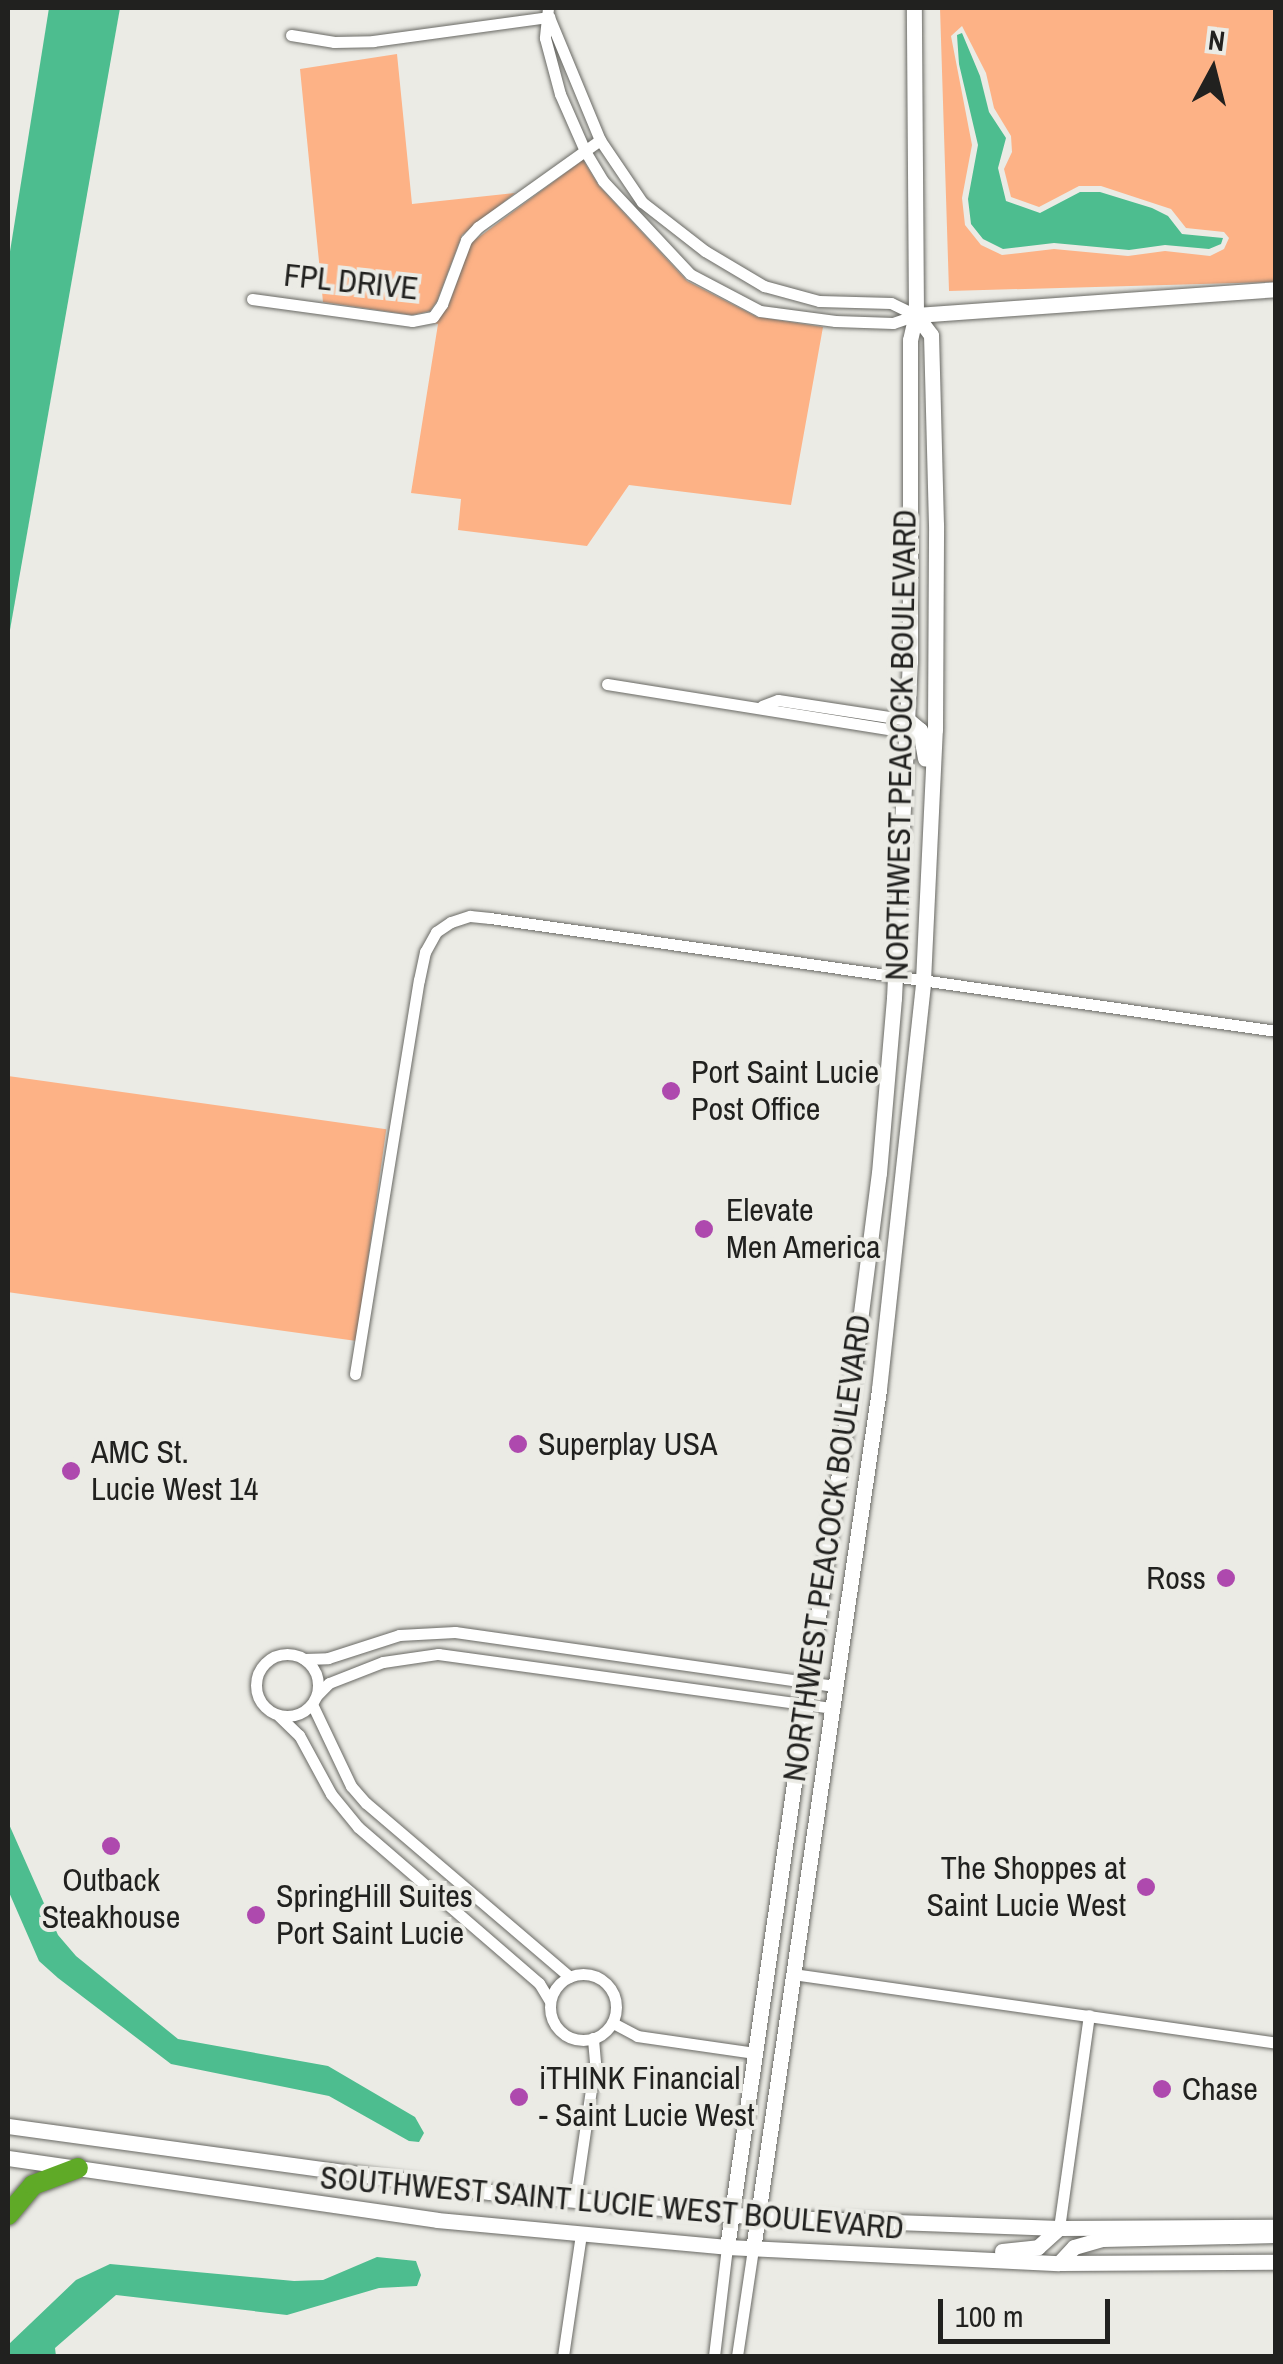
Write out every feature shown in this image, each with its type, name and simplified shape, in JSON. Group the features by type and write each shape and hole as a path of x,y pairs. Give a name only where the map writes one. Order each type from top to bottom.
{"highway":[{"path":"8,2214 33,2185 78,2168"}],"street":[{"name":"NORTHWEST PEACOCK BOULEVARD","path":"727,2248 877,1190 896,977 908,726 910,336 916,316 914,8"},
{"path":"548,12 600,140 642,202 705,250 764,286 819,301 892,303 916,316"},
{"path":"548,12 545,38 560,94 603,181 690,274 760,311 834,321 893,323 916,316 1276,289"},
{"path":"291,35 334,42 373,41 548,12"},
{"name":"FPL DRIVE","path":"252,299 412,322 433,317 442,304 466,240 600,140"},
{"name":"NORTHWEST PEACOCK BOULEVARD","path":"752,2250 760,2217 895,1260 923,981 930,852 936,526 930,335 916,316"},
{"path":"608,684 762,706 778,700 920,730 925,742 922,828 930,852"},
{"path":"355,1374 419,980 436,932 470,916 1276,1031"},
{"path":"550,2001 540,1983 427,1888 342,1809 299,1735 258,1697 260,1668 276,1656 328,1658 425,1631 653,1658 836,1686"},
{"path":"280,1716 300,1714 329,1683 383,1662 438,1654 832,1708"},
{"path":"650,1682 653,1658"},
{"path":"304,1659 315,1672 314,1699 351,1786 442,1870 570,1977"},
{"path":"427,1888 442,1870"},
{"path":"588,1974 608,1984 616,2003 612,2023 594,2038 580,2040 562,2033 550,2013 550,2001 559,1984 570,1977 588,1974"},
{"path":"793,1974 1276,2042"},
{"path":"833,2255 857,2246 1029,2250 1048,2242 1059,2228 1089,2015"},
{"path":"612,2023 637,2036 755,2052"},
{"path":"576,2200 596,2062 594,2038"},
{"path":"8,2126 576,2200 760,2217 1059,2228 1276,2227"},
{"name":"SOUTHWEST SAINT LUCIE WEST BOULEVARD","path":"8,2158 252,2196 727,2248 1059,2263 1276,2262"},
{"path":"563,2356 581,2234"},
{"path":"1059,2263 1074,2247 1102,2239 1276,2235"},
{"path":"714,2356 727,2248"},
{"path":"738,2356 752,2250"}],"shaded area":[{"path":"49,8 120,8 8,641 8,264"},
{"path":"940,8 1275,8 1275,282 949,291","holes":["962,26 986,73 994,108 1011,136 1012,152 1004,169 1011,197 1039,207 1079,186 1101,186 1171,209 1186,228 1224,232 1229,238 1224,249 1210,256 1165,251 1128,256 1054,249 1002,255 981,245 965,225 962,198 972,145 951,36"]},
{"path":"962,33 980,76 989,112 1006,138 998,168 1006,201 1040,213 1080,192 1100,192 1168,216 1182,234 1223,238 1221,244 1209,249 1165,245 1129,250 1054,243 1003,249 983,239 971,224 968,199 978,145 959,64 957,35"},
{"path":"397,54 412,204 515,193 462,235 437,301 430,311 412,315 323,302 300,69"},
{"path":"583,160 599,186 687,281 757,317 823,327 791,505 629,485 587,546 458,530 461,499 411,493 438,324 434,323 448,307 471,243"},
{"path":"8,1076 386,1129 356,1341 8,1292"},
{"path":"8,1822 58,1935 76,1956 178,2039 328,2066 415,2117 424,2133 419,2142 409,2141 329,2096 171,2064 58,1978 39,1961 8,1890"},
{"path":"377,2257 416,2261 421,2275 417,2286 379,2288 287,2315 116,2295 55,2348 56,2356 8,2356 8,2345 76,2280 110,2264 294,2281 323,2280"}],"place":[{"name":"Port Saint Lucie Post Office","path":"671,1091"},
{"name":"Elevate Men America","path":"704,1229"},
{"name":"Superplay USA","path":"518,1444"},
{"name":"AMC St. Lucie West 14","path":"71,1471"},
{"name":"Ross","path":"1226,1578"},
{"name":"Outback Steakhouse","path":"111,1846"},
{"name":"The Shoppes at Saint Lucie West","path":"1146,1887"},
{"name":"SpringHill Suites Port Saint Lucie","path":"256,1915"},
{"name":"Chase","path":"1162,2089"},
{"name":"iTHINK Financial - Saint Lucie West","path":"519,2097"}]}
